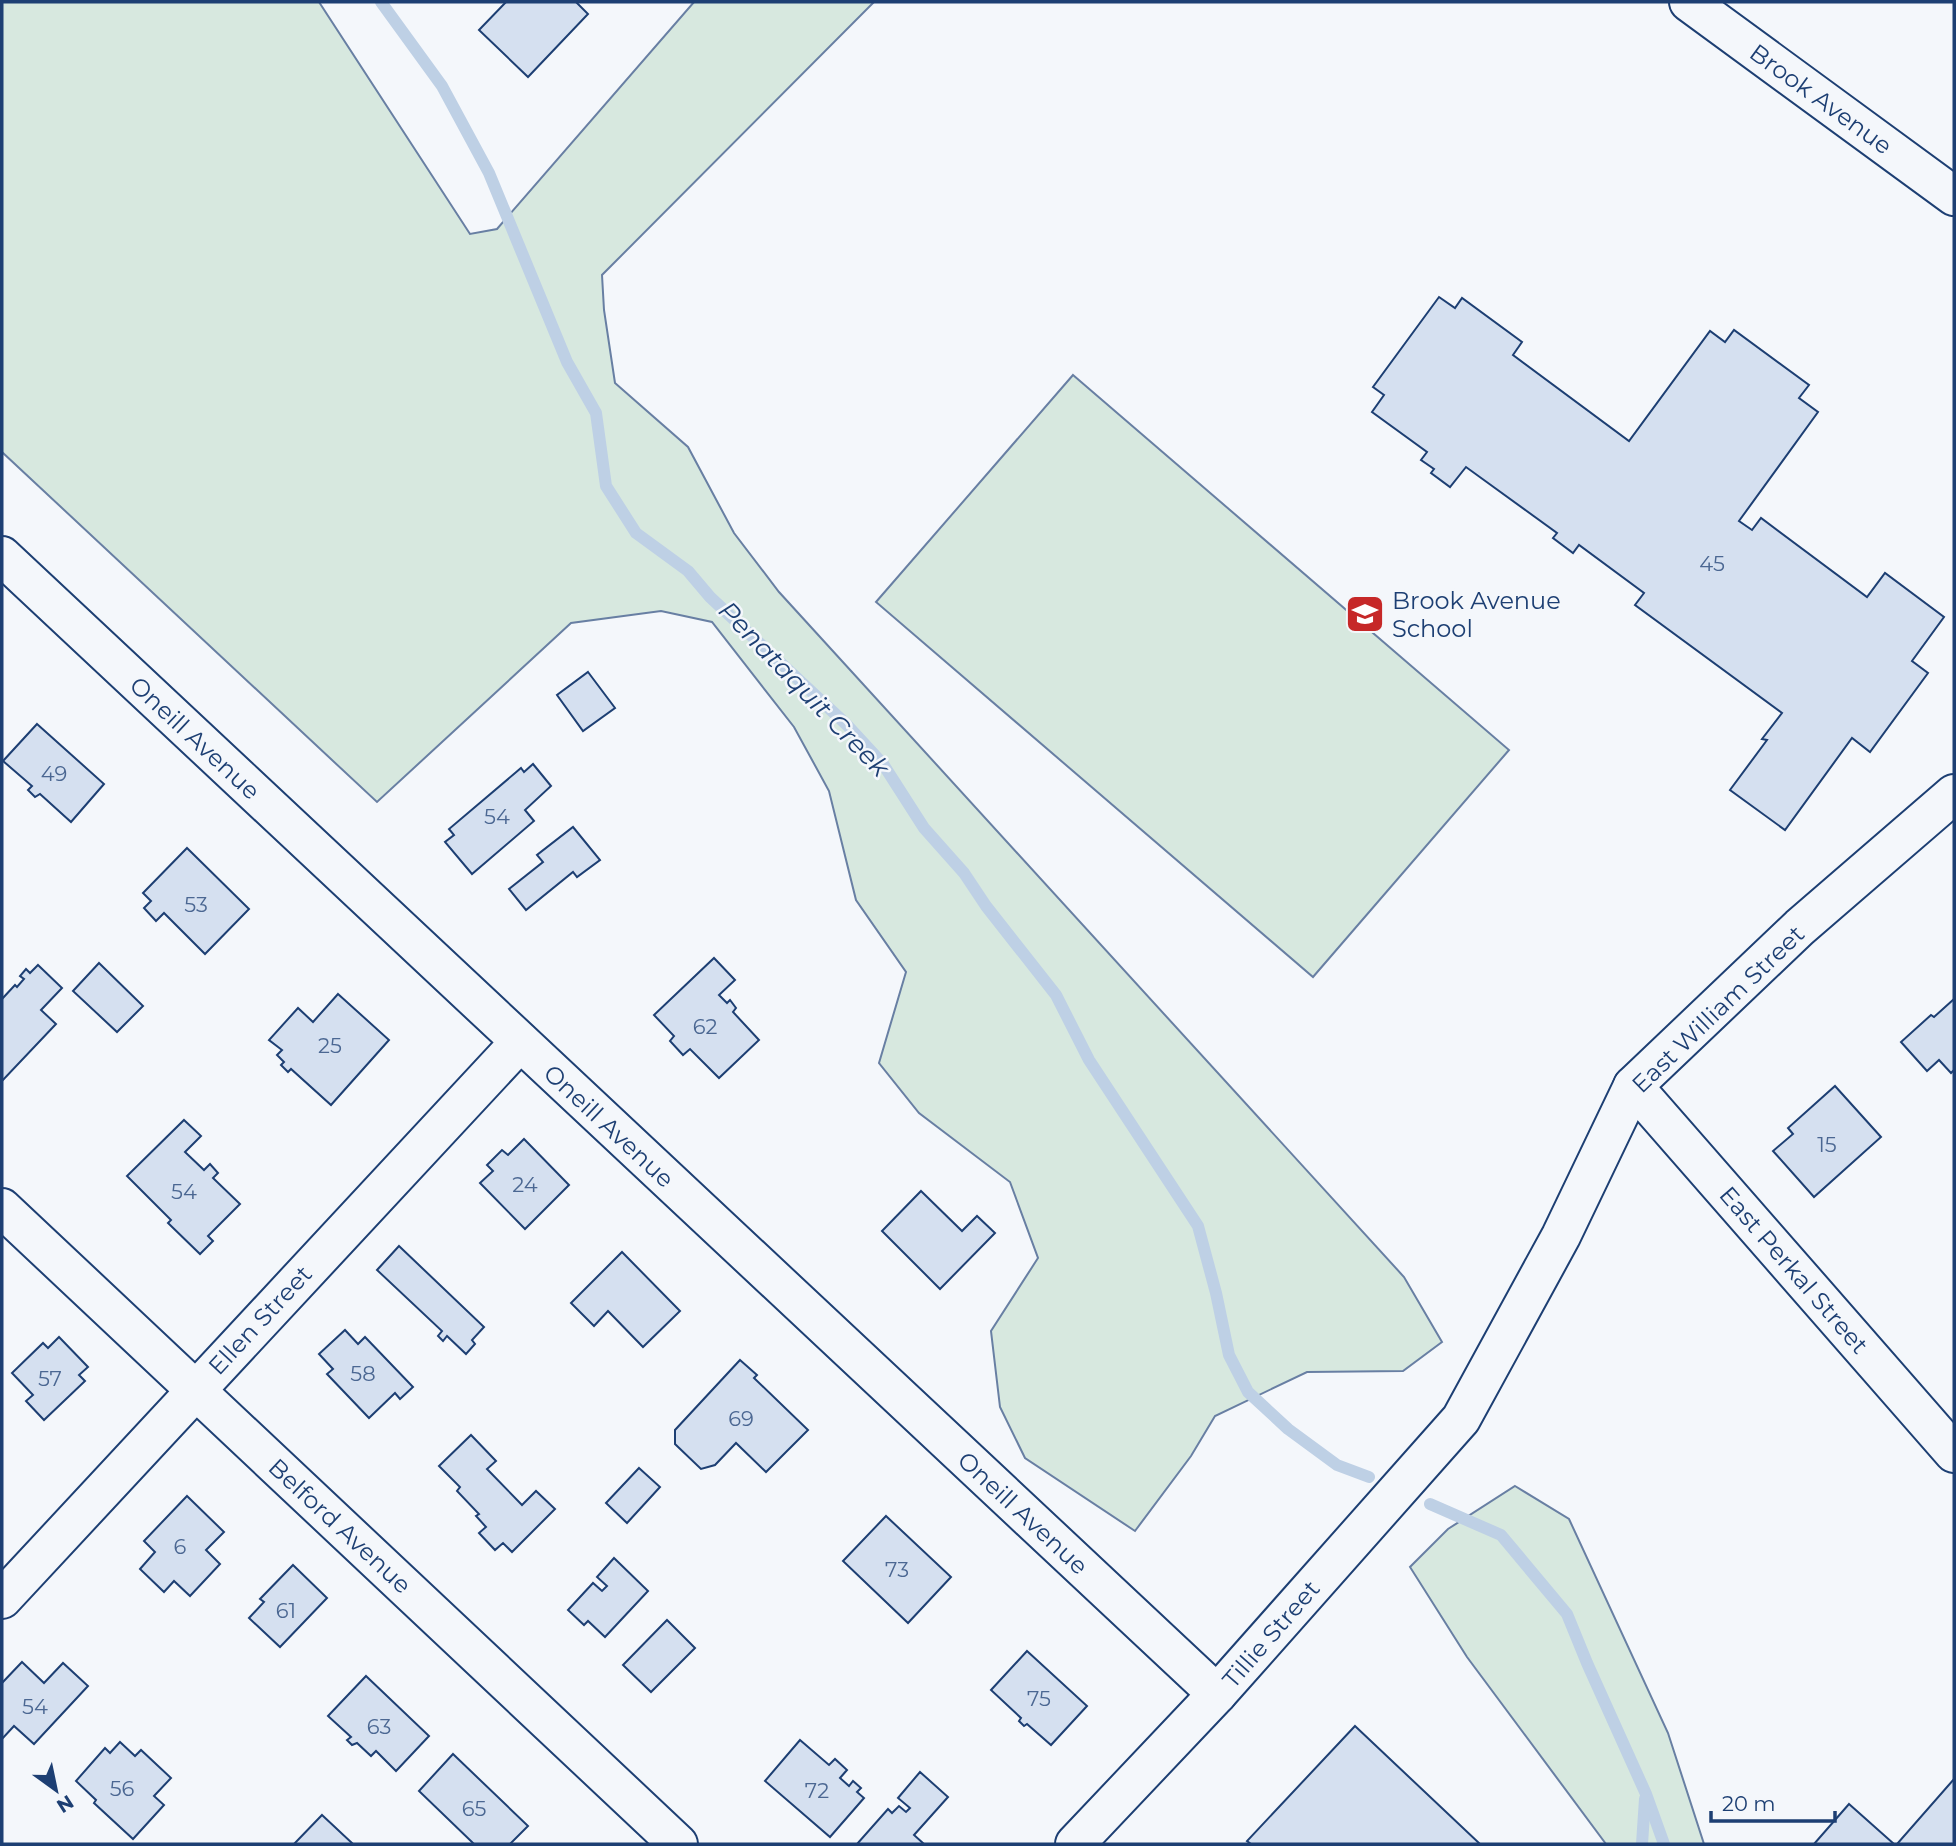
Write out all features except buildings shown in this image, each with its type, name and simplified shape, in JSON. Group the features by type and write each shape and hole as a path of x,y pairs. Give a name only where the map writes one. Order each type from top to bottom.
{"street":[{"name":"Brook Avenue","path":"1689,2 1954,196"},
{"name":"Oneill Avenue","path":"2,556 1217,1694"},
{"name":"East William Street","path":"1461,1419 1561,1236 1633,1086 1800,927 1954,794"},
{"name":"Ellen Street","path":"2,1599 520,1042"},
{"name":"East Perkal Street","path":"1633,1086 1954,1453"},
{"name":"Belford Avenue","path":"2,1208 678,1844"},
{"name":"Tillie Street","path":"1075,1844 1217,1694 1461,1419"}],"shaded area":[{"path":"2,2 319,2 470,234 497,229 694,2 874,2 602,275 604,310 615,383 688,447 734,533 779,592 1404,1277 1442,1342 1403,1371 1307,1372 1215,1416 1191,1456 1135,1531 1025,1458 1000,1407 991,1331 1038,1258 1010,1182 919,1113 879,1063 906,972 856,900 829,791 794,727 712,622 661,611 571,623 377,802 2,452"},
{"path":"1073,375 1509,750 1313,977 876,602"},
{"path":"1515,1486 1569,1519 1668,1733 1704,1844 1606,1844 1467,1657 1410,1567 1448,1529"}],"waterway":[{"name":"Penataquit Creek","path":"381,2 442,86 489,173 567,362 596,413 606,486 636,533 688,571 710,597 847,725 883,764 924,828 964,873 986,906 1056,995 1089,1060 1198,1226 1229,1355 1248,1392 1288,1429 1337,1465 1369,1477"},
{"name":"Penataquit Creek","path":"1430,1504 1501,1535 1567,1614 1646,1794 1664,1844"},
{"path":"1642,1844 1645,1799"}],"place":[{"name":"Brook Avenue School","path":"1365,614"}]}
